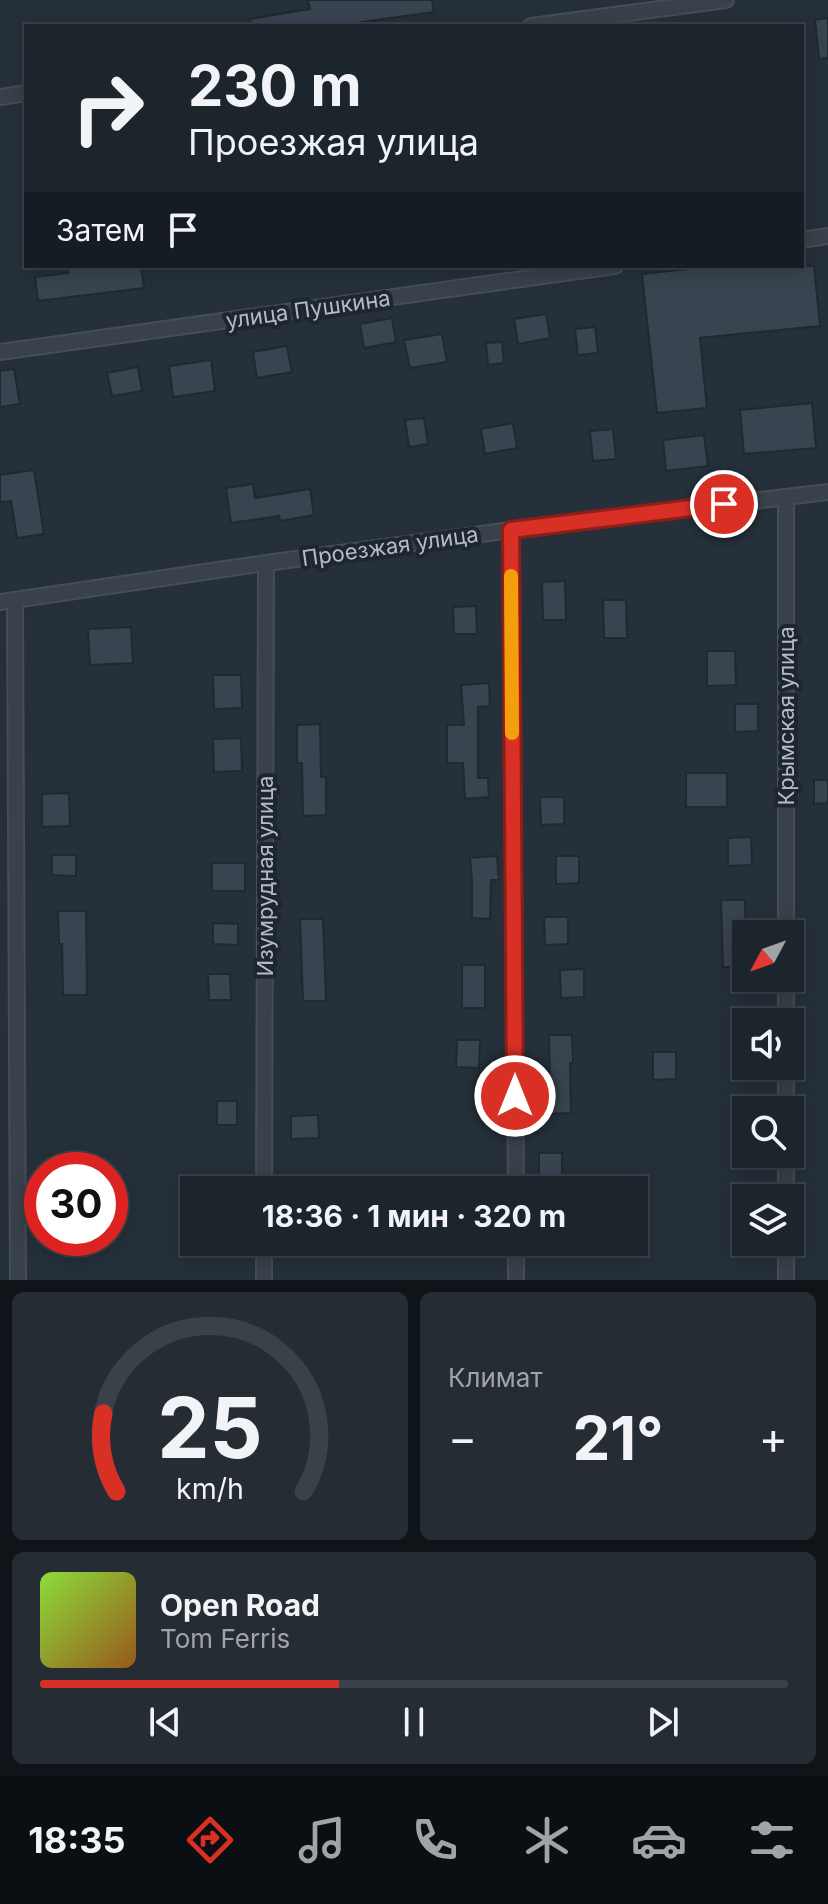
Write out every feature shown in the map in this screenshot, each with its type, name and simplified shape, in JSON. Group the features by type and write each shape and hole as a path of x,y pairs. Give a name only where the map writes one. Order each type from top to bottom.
{"street":[{"path":"546,24 726,0"},
{"path":"0,97 24,93"},
{"path":"804,240 828,236"},
{"name":"улица Пушкина","path":"0,352 601,268"},
{"name":"Проезжая улица","path":"8,601 511,530 828,492"},
{"name":"Крымская улица","path":"786,497 786,920"},
{"path":"511,530 516,1176"},
{"name":"Изумрудная улица","path":"264,1176 266,563"},
{"path":"8,601 18,1280"},
{"path":"264,1256 264,1280"},
{"path":"516,1256 516,1280"},
{"path":"786,1256 786,1280"}],"building":[{"path":"308,0 432,0 434,12 348,24 251,24 250,19 310,9"},
{"path":"828,18 828,58 819,59 815,20"},
{"path":"814,266 820,326 700,338 707,408 657,413 642,274 698,268"},
{"path":"67,268 141,268 144,288 38,301 35,277 68,273"},
{"path":"546,314 550,338 518,344 514,319"},
{"path":"392,318 396,342 364,348 360,324"},
{"path":"595,327 598,353 578,355 575,329"},
{"path":"442,334 447,362 410,368 404,340"},
{"path":"502,342 504,363 488,365 486,343"},
{"path":"287,346 292,372 257,378 253,352"},
{"path":"211,360 215,391 173,397 169,366"},
{"path":"138,367 142,391 112,396 107,373"},
{"path":"14,369 20,404 0,407 0,371"},
{"path":"812,403 816,448 744,454 740,410"},
{"path":"424,418 428,444 409,447 405,420"},
{"path":"513,423 517,448 485,454 481,429"},
{"path":"613,429 616,459 593,461 590,431"},
{"path":"704,435 708,466 666,471 663,440"},
{"path":"34,470 44,534 17,538 11,501 0,502 0,475"},
{"path":"253,484 255,498 310,489 314,515 280,521 279,516 231,523 226,488"},
{"path":"565,581 566,620 543,620 542,582"},
{"path":"603,600 626,600 627,638 604,638"},
{"path":"476,606 477,634 454,634 453,607"},
{"path":"131,627 133,663 90,665 88,629"},
{"path":"707,651 735,651 736,685 707,686"},
{"path":"213,675 241,675 242,708 214,709"},
{"path":"489,683 490,706 478,707 478,778 488,778 489,797 465,799 463,763 447,763 447,725 464,725 461,685"},
{"path":"735,704 758,704 758,731 735,732"},
{"path":"320,724 321,777 326,777 326,815 303,816 302,763 297,763 297,725"},
{"path":"241,738 242,771 214,772 213,739"},
{"path":"686,773 727,773 727,807 686,807"},
{"path":"814,780 828,780 828,803 814,804"},
{"path":"69,793 70,826 42,827 42,794"},
{"path":"540,797 564,797 564,824 541,825"},
{"path":"751,837 752,865 728,866 728,838"},
{"path":"52,855 76,855 76,876 52,875"},
{"path":"497,856 499,880 491,880 490,919 472,918 470,858"},
{"path":"556,856 579,856 579,883 556,884"},
{"path":"212,863 245,863 245,891 212,891"},
{"path":"721,900 745,900 745,920 732,920 732,967 723,967"},
{"path":"58,911 86,911 87,995 63,995"},
{"path":"544,917 568,917 568,944 545,945"},
{"path":"300,919 323,919 326,1001 303,1001"},
{"path":"213,923 238,924 238,945 213,944"},
{"path":"462,965 485,965 485,1008 462,1008"},
{"path":"584,969 584,997 561,998 560,970"},
{"path":"208,974 230,974 231,1000 209,1000"},
{"path":"549,1035 572,1035 571,1113 548,1114"},
{"path":"457,1040 480,1040 479,1068 456,1067"},
{"path":"653,1052 676,1052 676,1079 653,1080"},
{"path":"217,1101 237,1101 237,1125 217,1125"},
{"path":"318,1115 319,1138 291,1139 291,1116"},
{"path":"539,1153 562,1153 562,1176 539,1176"}],"slow traffic":[{"path":"511,576 512,733"}],"route":[{"path":"515,1096 511,530 724,504"}]}
